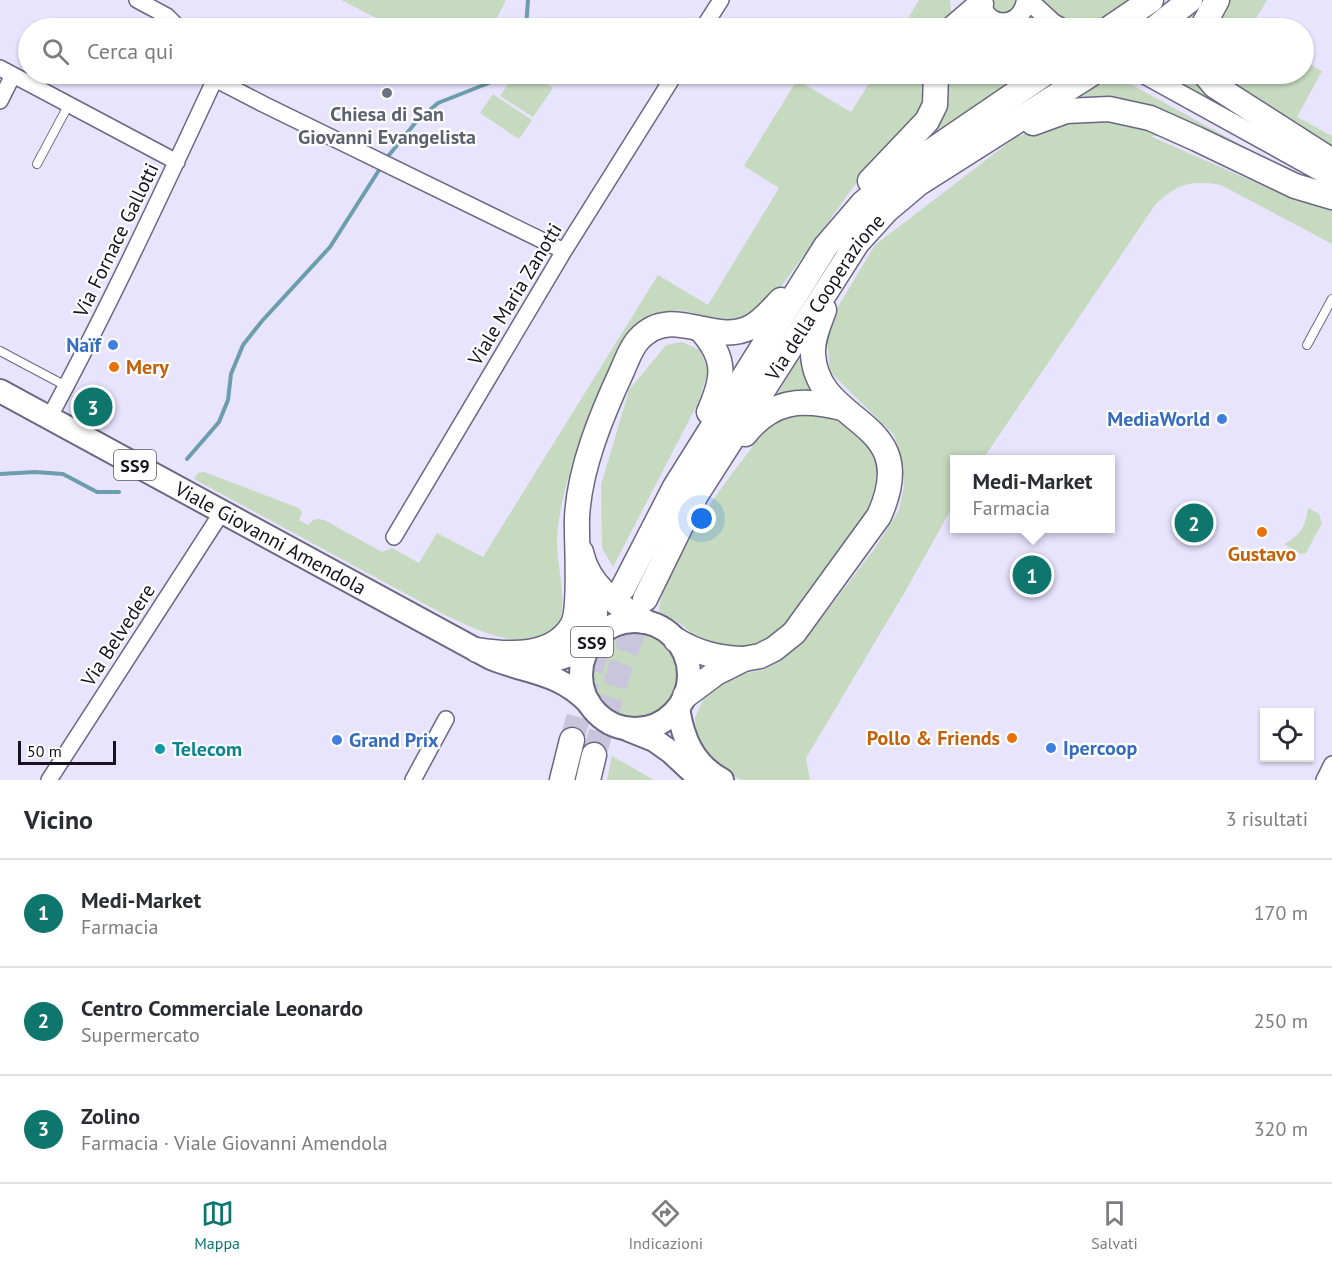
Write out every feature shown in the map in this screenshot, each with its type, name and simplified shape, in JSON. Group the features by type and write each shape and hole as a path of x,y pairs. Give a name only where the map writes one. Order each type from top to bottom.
{"highway":[{"path":"1125,18 1151,0"},
{"path":"1168,18 1190,0"},
{"path":"1207,18 1217,0"},
{"path":"964,18 981,2"},
{"path":"477,650 492,653 539,650 554,645 563,638 573,624 577,605 578,496 593,442 613,389 640,338 654,328 671,322 687,324 716,333 739,332 760,321 791,290 824,249 858,196 927,121 936,105 936,84"},
{"name":"Via della Cooperazione","path":"644,610 686,491 824,249 864,203 899,173 1029,84"},
{"name":"Via della Cooperazione","path":"623,588 686,491 857,243 887,210 920,183 1076,84"},
{"path":"1213,84 1332,161"},
{"path":"986,141 1066,111 1110,109 1150,118 1295,186 1332,197"},
{"path":"676,640 703,654 720,658 744,659 760,656 774,649 794,633 874,524 888,497 889,473 885,449 867,426 842,408 823,385 815,368 813,352 817,330 829,299 857,243"},
{"path":"686,491 722,376 717,353 701,330"},
{"path":"686,491 749,429 765,415 782,405 803,401 819,402 842,408"},
{"path":"577,535 582,558 590,574 609,598 644,610"},
{"path":"590,574 595,613 591,644"},
{"path":"682,702 716,673 744,659"},
{"path":"562,780 572,740"},
{"path":"588,780 594,755"}],"main road":[{"name":"Viale Giovanni Amendola","path":"0,391 477,650 509,666 555,678 575,689 589,703"},
{"path":"644,610 676,640 688,661 690,673 682,702 681,728 691,752 701,764 722,780"},
{"name":"SS9","path":"644,610 629,621 615,624 603,631 591,644 581,669 584,692 589,703 603,718 654,740 671,752 701,780"},
{"name":"Viale Giovanni Amendola","path":"509,666 544,664 566,658 591,644"},
{"path":"622,728 653,726 662,722 682,702"}],"street":[{"path":"137,0 168,18"},
{"path":"709,18 721,0"},
{"path":"1016,18 1022,14 1027,0 1048,18"},
{"path":"981,2 984,11 991,18"},
{"path":"0,101 7,71"},
{"path":"31,84 177,162"},
{"name":"Via Fornace Gallotti","path":"49,418 177,162 210,84"},
{"path":"228,84 369,157 564,251"},
{"name":"Viale Maria Zanotti","path":"394,537 564,251 669,84"},
{"path":"1162,84 1332,178"},
{"name":"Via Belvedere","path":"50,780 222,512"},
{"path":"413,780 446,719"},
{"path":"1324,780 1332,764"}],"lane":[{"path":"37,164 69,104"},
{"path":"1307,345 1332,299"},
{"path":"0,351 66,386"}],"green space":[{"path":"341,0 506,0 497,18 376,18"},
{"path":"919,0 950,0 951,10 955,17 954,18 908,18"},
{"path":"989,0 1018,0 1012,10 1004,13 996,10"},
{"path":"1041,0 1128,0 1102,18 1064,18 1055,14"},
{"path":"1206,0 1198,18 1186,18"},
{"path":"1228,0 1267,0 1256,18 1217,18"},
{"path":"1314,67 1322,71 1297,117 1332,136 1332,149 1229,84 1314,84"},
{"path":"508,84 547,84 553,88 533,117 500,96"},
{"path":"795,84 804,84 851,112 869,84 927,84 922,114 868,167 775,295 741,324 714,323 684,311 671,311 646,320 626,339 610,366 576,453 566,487 557,539 562,596 561,617 558,624 547,634 534,639 519,640 503,638 471,627 194,479 198,473 204,472 299,508 302,513 299,520 308,525 316,519 326,521 382,552 392,548 419,563 437,533 483,557 658,275 708,305 779,188 744,166"},
{"path":"942,84 1008,84 922,140"},
{"path":"1100,84 1130,84 1292,173 1070,103"},
{"path":"1179,84 1208,84 1324,164"},
{"path":"493,94 532,120 519,139 480,113"},
{"path":"1109,116 1170,135 1150,136 1293,199 1332,211 1332,244 1221,185 1193,183 1185,185 1170,192 1155,205 986,455 950,455 950,511 806,758 810,780 741,780 712,764 697,741 695,718 707,690 726,678 765,669 784,658 804,641 875,548 899,510 904,486 902,462 894,435 830,372 826,327 875,245 1016,137 1064,120"},
{"path":"682,342 700,350 708,370 699,401 613,567 602,548 601,485 629,390 666,345"},
{"path":"804,348 823,398 772,404"},
{"path":"807,410 837,418 874,445 880,461 880,495 780,632 752,647 726,651 695,637 682,625 659,611 663,593 670,573 694,529 763,432 784,413"},
{"path":"1308,508 1319,514 1322,523 1306,553 1301,554 1284,544 1301,530"},
{"path":"635,633 659,640 671,652 678,676 671,700 659,712 635,719 611,712 599,700 592,676 599,652 611,640"},
{"path":"612,756 654,780 607,780"}],"waterway":[{"path":"527,18 528,0"},
{"path":"385,160 416,122 438,103 486,84"},
{"path":"187,459 219,422 228,400 231,374 243,345 330,247 381,167"},
{"path":"0,474 35,472 63,474 97,492 119,492"}],"tunnel":[{"path":"572,740 594,660 623,588"},
{"path":"594,755 620,669 645,599"}],"place":[{"name":"Chiesa di San Giovanni Evangelista","path":"387,93"},
{"name":"Naïf","path":"113,345"},
{"name":"Mery","path":"114,367"},
{"name":"Zolino","path":"93,407"},
{"name":"MediaWorld","path":"1222,419"},
{"name":"Centro Commerciale Leonardo","path":"1194,523"},
{"name":"Gustavo","path":"1262,532"},
{"name":"Medi-Market","path":"1032,575"},
{"name":"Pollo & Friends","path":"1012,738"},
{"name":"Grand Prix","path":"337,740"},
{"name":"Ipercoop","path":"1051,748"},
{"name":"Telecom","path":"160,749"}]}
